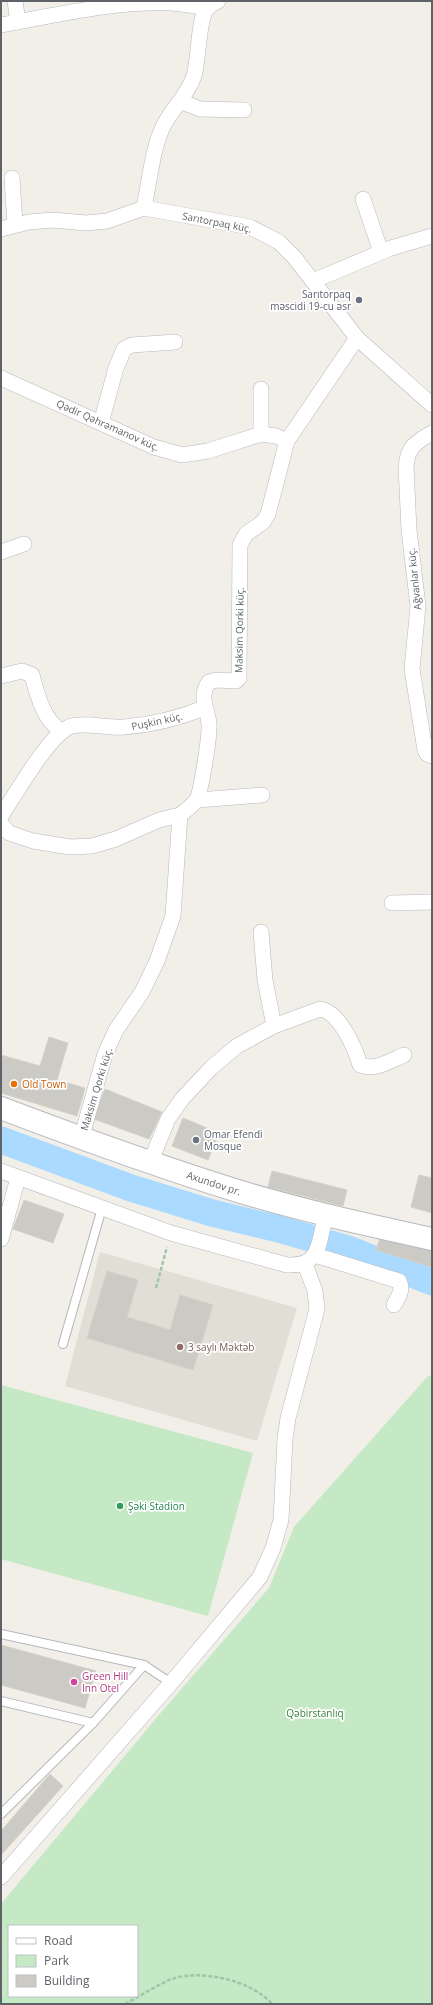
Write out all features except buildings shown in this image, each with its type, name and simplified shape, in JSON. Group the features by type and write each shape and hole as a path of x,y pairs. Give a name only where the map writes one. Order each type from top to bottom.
{"street":[{"path":"15,1 18,22"},
{"path":"1,25 110,7 172,3 213,4"},
{"path":"12,178 8,227 29,222 53,220 86,223 107,221 144,208 158,141 165,123 180,101 193,77 198,61 202,18 213,4"},
{"path":"180,101 200,109 244,110"},
{"path":"363,199 381,252"},
{"name":"Sarıtorpaq küç.","path":"144,208 250,227 279,242 294,257 357,338 432,405"},
{"path":"313,281 381,252 432,236"},
{"name":"Maksim Qorki küç.","path":"197,800 209,736 209,722 204,708 204,688 209,682 216,680 236,681 239,678 240,545 246,534 263,522 268,514 287,441 357,338"},
{"path":"101,423 116,368 124,349 132,345 175,342"},
{"name":"Qədir Qəhrəmanov küç.","path":"1,378 154,447 182,455 208,451 261,434 276,436 287,441"},
{"path":"261,389 261,434"},
{"name":"Ağvanlar küç.","path":"432,433 413,446 408,455 406,466 409,530 418,606 412,669 425,750 427,754 432,756"},
{"path":"1,552 24,544"},
{"path":"1,676 22,671 32,675 37,696 51,724 62,732"},
{"name":"Puşkin küç.","path":"1,816 46,749 62,732 70,727 78,725 123,728 192,713 204,708"},
{"path":"1,824 9,833 34,841 70,847 92,846 116,839 159,820 180,815 197,800 262,795"},
{"name":"Maksim Qorki küç.","path":"81,1139 105,1054 116,1030 142,992 157,961 173,916 180,815"},
{"path":"392,903 432,902"},
{"path":"261,932 265,980 274,1026"},
{"path":"150,1163 168,1119 182,1099 211,1068 237,1046 274,1026 320,1009 327,1010 335,1017 356,1050 360,1065 366,1067 376,1067 404,1056"},
{"name":"Axundov pr.","path":"1,1108 81,1139 324,1222 432,1239"},
{"path":"1,1171 171,1233 270,1261 287,1264 310,1260 398,1280 402,1285 401,1291 394,1305"},
{"path":"1,1239 18,1178"},
{"path":"1,1877 171,1683 260,1577 273,1548 281,1520 285,1439 288,1418 316,1309 310,1260 324,1222"}],"lane":[{"path":"63,1344 102,1208"},
{"path":"1,1634 144,1665 171,1683"},
{"path":"1,1814 92,1723 144,1665"},
{"path":"1,1701 92,1723"}],"path":[{"path":"156,1288 171,1233"},
{"path":"125,2004 170,1980 197,1976 239,1981 254,1989 272,2004"}],"shaded area":[{"name":"3 saylı Məktəb","path":"100,1252 297,1308 257,1441 65,1386"}],"green space":[{"name":"Qəbirstanlıq","path":"428,1376 432,1376 432,2004 1,2004 1,1904 158,1716 269,1588 294,1527"},
{"name":"Şəki Stadion","path":"1,1385 253,1453 208,1616 1,1559"}],"waterway":[{"path":"1,1140 131,1188 212,1213 279,1229 351,1250 432,1282"}],"place":[{"name":"Sarıtorpaq məscidi 19-cu əsr","path":"359,300"},
{"name":"Old Town","path":"14,1084"},
{"name":"Omar Efendi Mosque","path":"196,1140"},
{"name":"3 saylı Məktəb","path":"180,1347"},
{"name":"Şəki Stadion","path":"120,1506"},
{"name":"Green Hill Inn Otel","path":"74,1682"}]}
